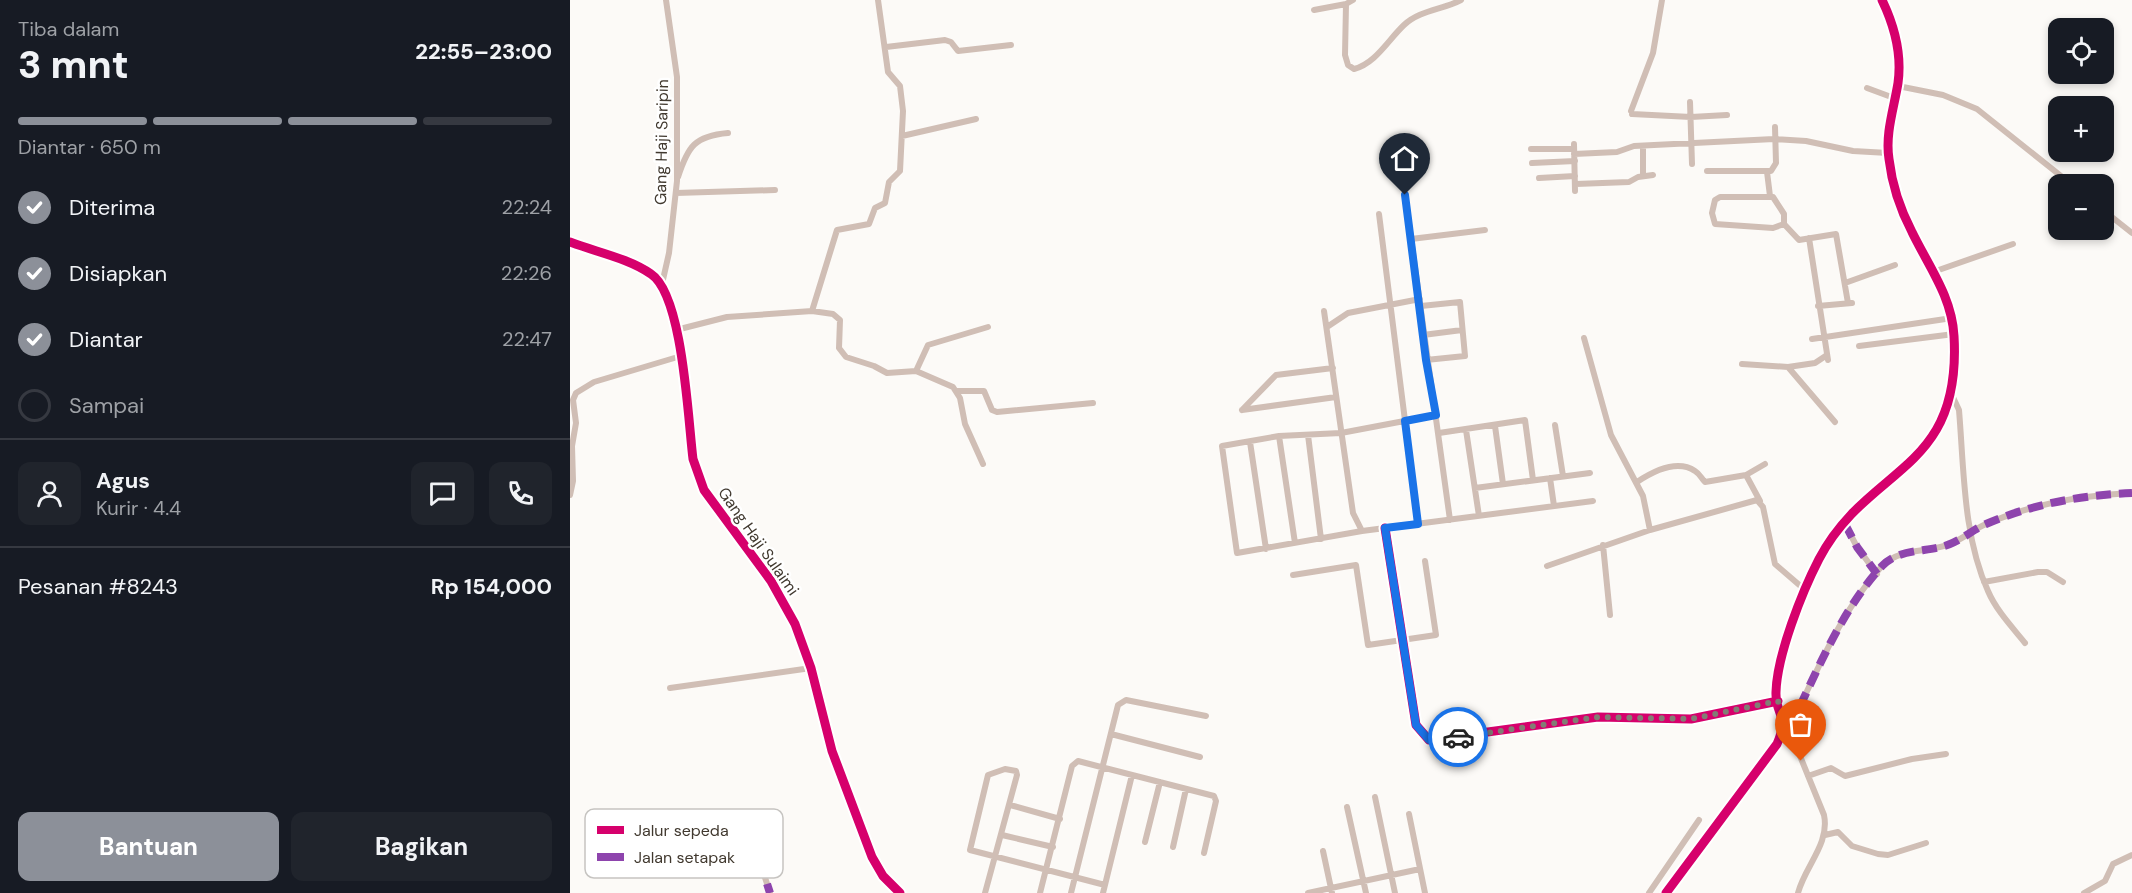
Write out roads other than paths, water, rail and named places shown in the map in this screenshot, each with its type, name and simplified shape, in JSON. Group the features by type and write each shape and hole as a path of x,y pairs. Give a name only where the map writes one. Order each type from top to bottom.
{"street":[{"name":"Gang Haji Saripin","path":"662,284 669,253 676,193 676,77 666,0"},
{"path":"812,311 836,231 839,228 868,224 875,208 885,203 889,182 900,171 902,136 900,86 889,74 878,0"},
{"path":"1314,10 1346,4 1353,0"},
{"path":"1346,4 1345,59 1354,69 1381,51 1403,25 1415,16 1461,0"},
{"path":"1662,0 1653,53 1631,113 1690,117 1727,115"},
{"path":"1798,893 1804,873 1825,835 1824,815 1778,701 1776,693 1779,673 1804,590 1825,549 1845,524 1925,447 1944,416 1951,393 1955,361 1952,318 1946,295 1902,210 1893,183 1888,153 1894,98 1898,86 1899,52 1882,0"},
{"path":"886,47 945,40 951,42 958,51 1011,45"},
{"path":"1898,86 1943,95 1977,109 2058,174"},
{"path":"1867,88 1894,98"},
{"path":"1690,102 1692,164"},
{"path":"902,136 976,119"},
{"path":"1707,171 1767,172 1775,168 1775,127"},
{"path":"676,181 692,145 703,137 728,133"},
{"path":"1531,149 1617,152 1634,146 1774,139 1806,141 1853,151 1888,153"},
{"path":"1643,147 1643,176"},
{"path":"1532,163 1574,152"},
{"path":"1574,152 1575,184"},
{"path":"1767,172 1770,196 1780,205 1786,220 1784,224"},
{"path":"1539,178 1575,184 1629,182 1643,176 1653,175"},
{"path":"676,193 775,190"},
{"path":"1405,195 1449,520"},
{"path":"1770,196 1720,197 1715,200 1712,219 1715,224 1773,228 1784,224"},
{"path":"1379,214 1418,524"},
{"path":"2114,219 2132,233"},
{"path":"1784,224 1797,239 1836,234 1850,303 1818,306"},
{"path":"1411,239 1485,230"},
{"path":"1742,364 1788,367 1815,363 1827,358 1809,238"},
{"path":"570,242 637,266 662,284"},
{"path":"1933,272 2013,244"},
{"path":"1845,283 1895,265"},
{"name":"Gang Haji Sulaimi","path":"662,284 673,310 681,356 693,459 700,482 786,606 811,668 832,751 872,857 883,876 900,893"},
{"path":"1327,327 1348,313 1420,299"},
{"path":"1421,306 1460,302 1465,356 1426,360"},
{"path":"676,330 728,316 812,311 838,317 841,323 839,348 846,357 887,373 916,371 948,384 957,391 984,391 992,410 997,412 1093,403"},
{"path":"1324,311 1353,513 1362,531"},
{"path":"1812,339 1952,318"},
{"path":"916,371 924,348 932,342 988,327"},
{"path":"1423,335 1462,330"},
{"path":"1857,334 1859,349 1954,334"},
{"path":"1584,338 1611,435 1637,482 1650,530"},
{"path":"570,495 573,481 572,446 576,423 572,409 576,393 586,385 681,356"},
{"path":"1788,367 1835,422"},
{"path":"1332,368 1276,375 1242,410 1336,397"},
{"path":"957,391 965,424 983,464"},
{"path":"1951,393 1959,410 1971,533 1984,582 1993,600 2025,643"},
{"path":"1436,415 1341,432 1279,436 1222,446 1237,553 1362,531 1593,501"},
{"path":"1438,433 1525,420 1533,480"},
{"path":"1495,426 1503,484"},
{"path":"1555,426 1563,476"},
{"path":"1466,430 1479,516"},
{"path":"1308,435 1321,539"},
{"path":"1279,436 1295,543"},
{"path":"1250,442 1266,549"},
{"path":"1637,482 1654,472 1676,466 1691,469 1705,482 1746,475 1765,464"},
{"path":"1475,488 1590,473"},
{"path":"1746,475 1760,501 1775,564 1804,590"},
{"path":"1550,478 1554,506"},
{"path":"1790,727 1833,637 1886,563 1902,554 1950,544 2003,517 2060,500 2132,493"},
{"path":"1547,566 1650,530 1754,500 1760,501"},
{"path":"1845,524 1857,547 1876,574"},
{"path":"1385,528 1416,725 1429,740 1598,717 1691,719 1778,701"},
{"path":"1603,545 1610,615"},
{"path":"1293,575 1356,565 1368,645 1436,635 1425,561"},
{"path":"1984,582 2038,572 2047,572 2062,582"},
{"path":"670,688 811,668"},
{"path":"1071,893 1116,709 1126,700 1206,716"},
{"path":"1649,893 1672,872 1773,751 1783,731 1784,719"},
{"path":"1111,734 1200,757"},
{"path":"1809,776 1832,768 1845,776 1912,759 1946,754"},
{"path":"1040,893 1073,764 1078,761 1216,798 1204,853"},
{"path":"985,893 997,856 1017,772 1009,769 990,773 969,849 997,856 1046,870 1105,885"},
{"path":"1103,893 1132,775"},
{"path":"1145,842 1160,782"},
{"path":"1173,847 1186,789"},
{"path":"1375,798 1395,893"},
{"path":"1010,805 1060,819"},
{"path":"1347,807 1366,893"},
{"path":"1409,814 1425,893"},
{"path":"1666,893 1672,872 1699,820"},
{"path":"1825,835 1838,832 1852,846 1884,855 1926,843"},
{"path":"1002,835 1053,847"},
{"path":"1323,851 1331,891"},
{"path":"2084,893 2105,881 2113,864 2132,855"},
{"path":"1308,893 1331,891 1420,869"},
{"path":"765,878 770,893"}]}
